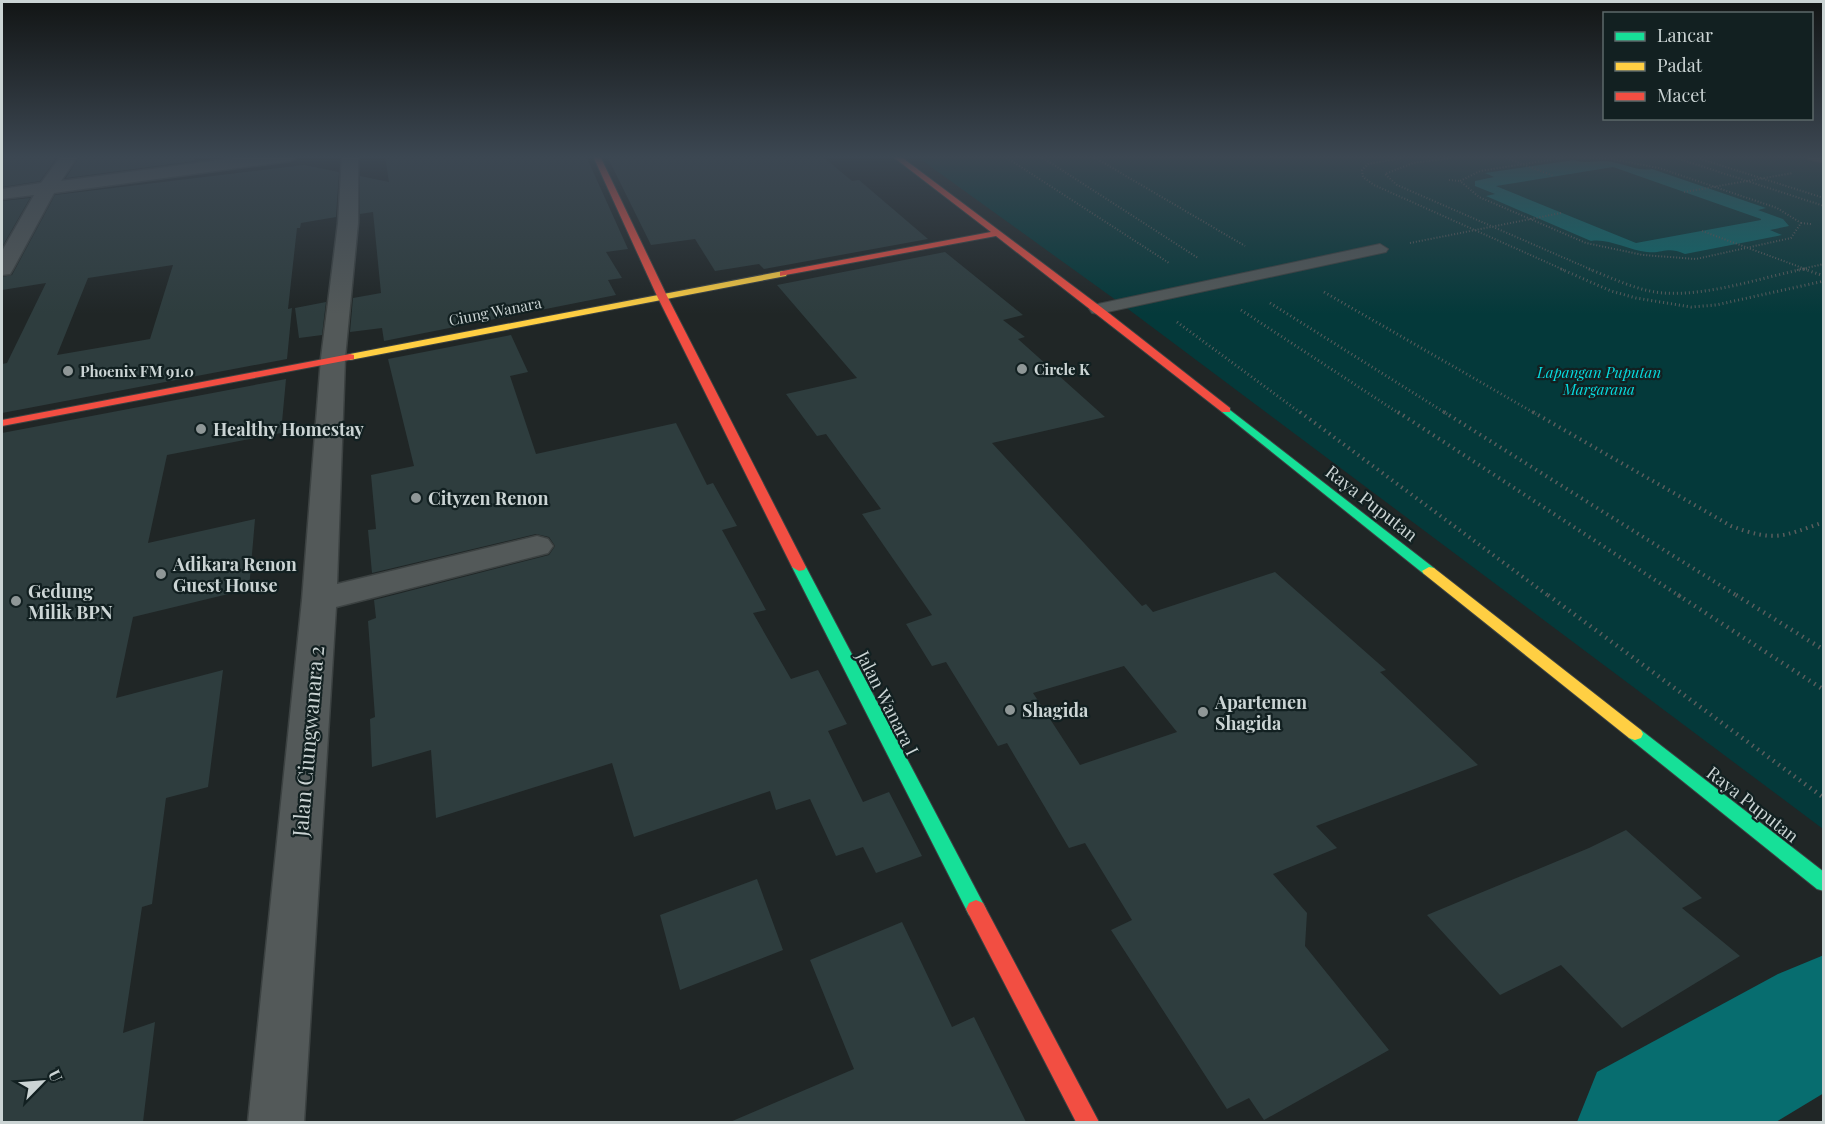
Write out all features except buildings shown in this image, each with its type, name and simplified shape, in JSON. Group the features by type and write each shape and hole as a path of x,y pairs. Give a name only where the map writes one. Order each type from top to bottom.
{"street":[{"path":"2,269 36,208"},
{"name":"Jalan Ciungwanara 2","path":"276,1122 319,600 333,358 348,208"},
{"name":"Jalan Wanara I","path":"622,208 662,296 875,718 1088,1122"},
{"name":"Raya Puputan","path":"963,208 1098,309 1824,883"},
{"name":"Ciung Wanara","path":"2,423 333,358 996,234"},
{"path":"319,600 537,546"}],"lane":[{"path":"1098,309 1380,249"}],"path":[{"path":"1085,208 1824,690"},
{"path":"1121,208 1824,650"},
{"path":"1181,208 1731,526 1761,537 1783,536 1824,522"},
{"path":"1426,208 1611,291 1664,304 1716,305 1824,281"},
{"path":"1451,208 1620,282 1661,293 1693,293 1824,264"},
{"path":"1506,208 1586,243 1643,255 1696,259 1791,238 1801,223"},
{"path":"1778,208 1801,223 1811,224"},
{"path":"1429,239 1561,213"},
{"path":"1702,231 1824,276"},
{"path":"1643,255 1645,260"},
{"path":"1144,298 1824,798"}],"green space":[{"name":"Lapangan Puputan Margarana","path":"989,208 1823,208 1823,829 1120,303"}],"shaded area":[{"path":"1515,208 1551,208 1636,243 1761,220 1731,208 1764,208 1758,210 1783,219 1789,226 1770,230 1782,235 1685,254 1669,250 1640,251 1604,241 1591,241"}],"waterway":[{"path":"1647,1122 1824,1019"}],"traffic: fast":[{"path":"1226,410 1429,571"},
{"path":"799,567 976,909"},
{"path":"1635,734 1824,883"}],"traffic: slow":[{"path":"350,357 783,274"},
{"path":"1429,571 1635,734"}],"traffic: jam":[{"path":"621,208 662,296 799,567"},
{"path":"965,208 1098,309 1226,410"},
{"path":"783,274 996,234"},
{"path":"2,423 350,357"},
{"path":"976,909 1088,1122"}],"place":[{"name":"Circle K","path":"1022,369"},
{"name":"Phoenix FM 91.0","path":"68,371"},
{"name":"Healthy Homestay","path":"201,429"},
{"name":"Cityzen Renon","path":"416,498"},
{"name":"Adikara Renon Guest House","path":"161,574"},
{"name":"Gedung Milik BPN","path":"16,601"},
{"name":"Shagida","path":"1010,710"},
{"name":"Apartemen Shagida","path":"1203,712"}]}
